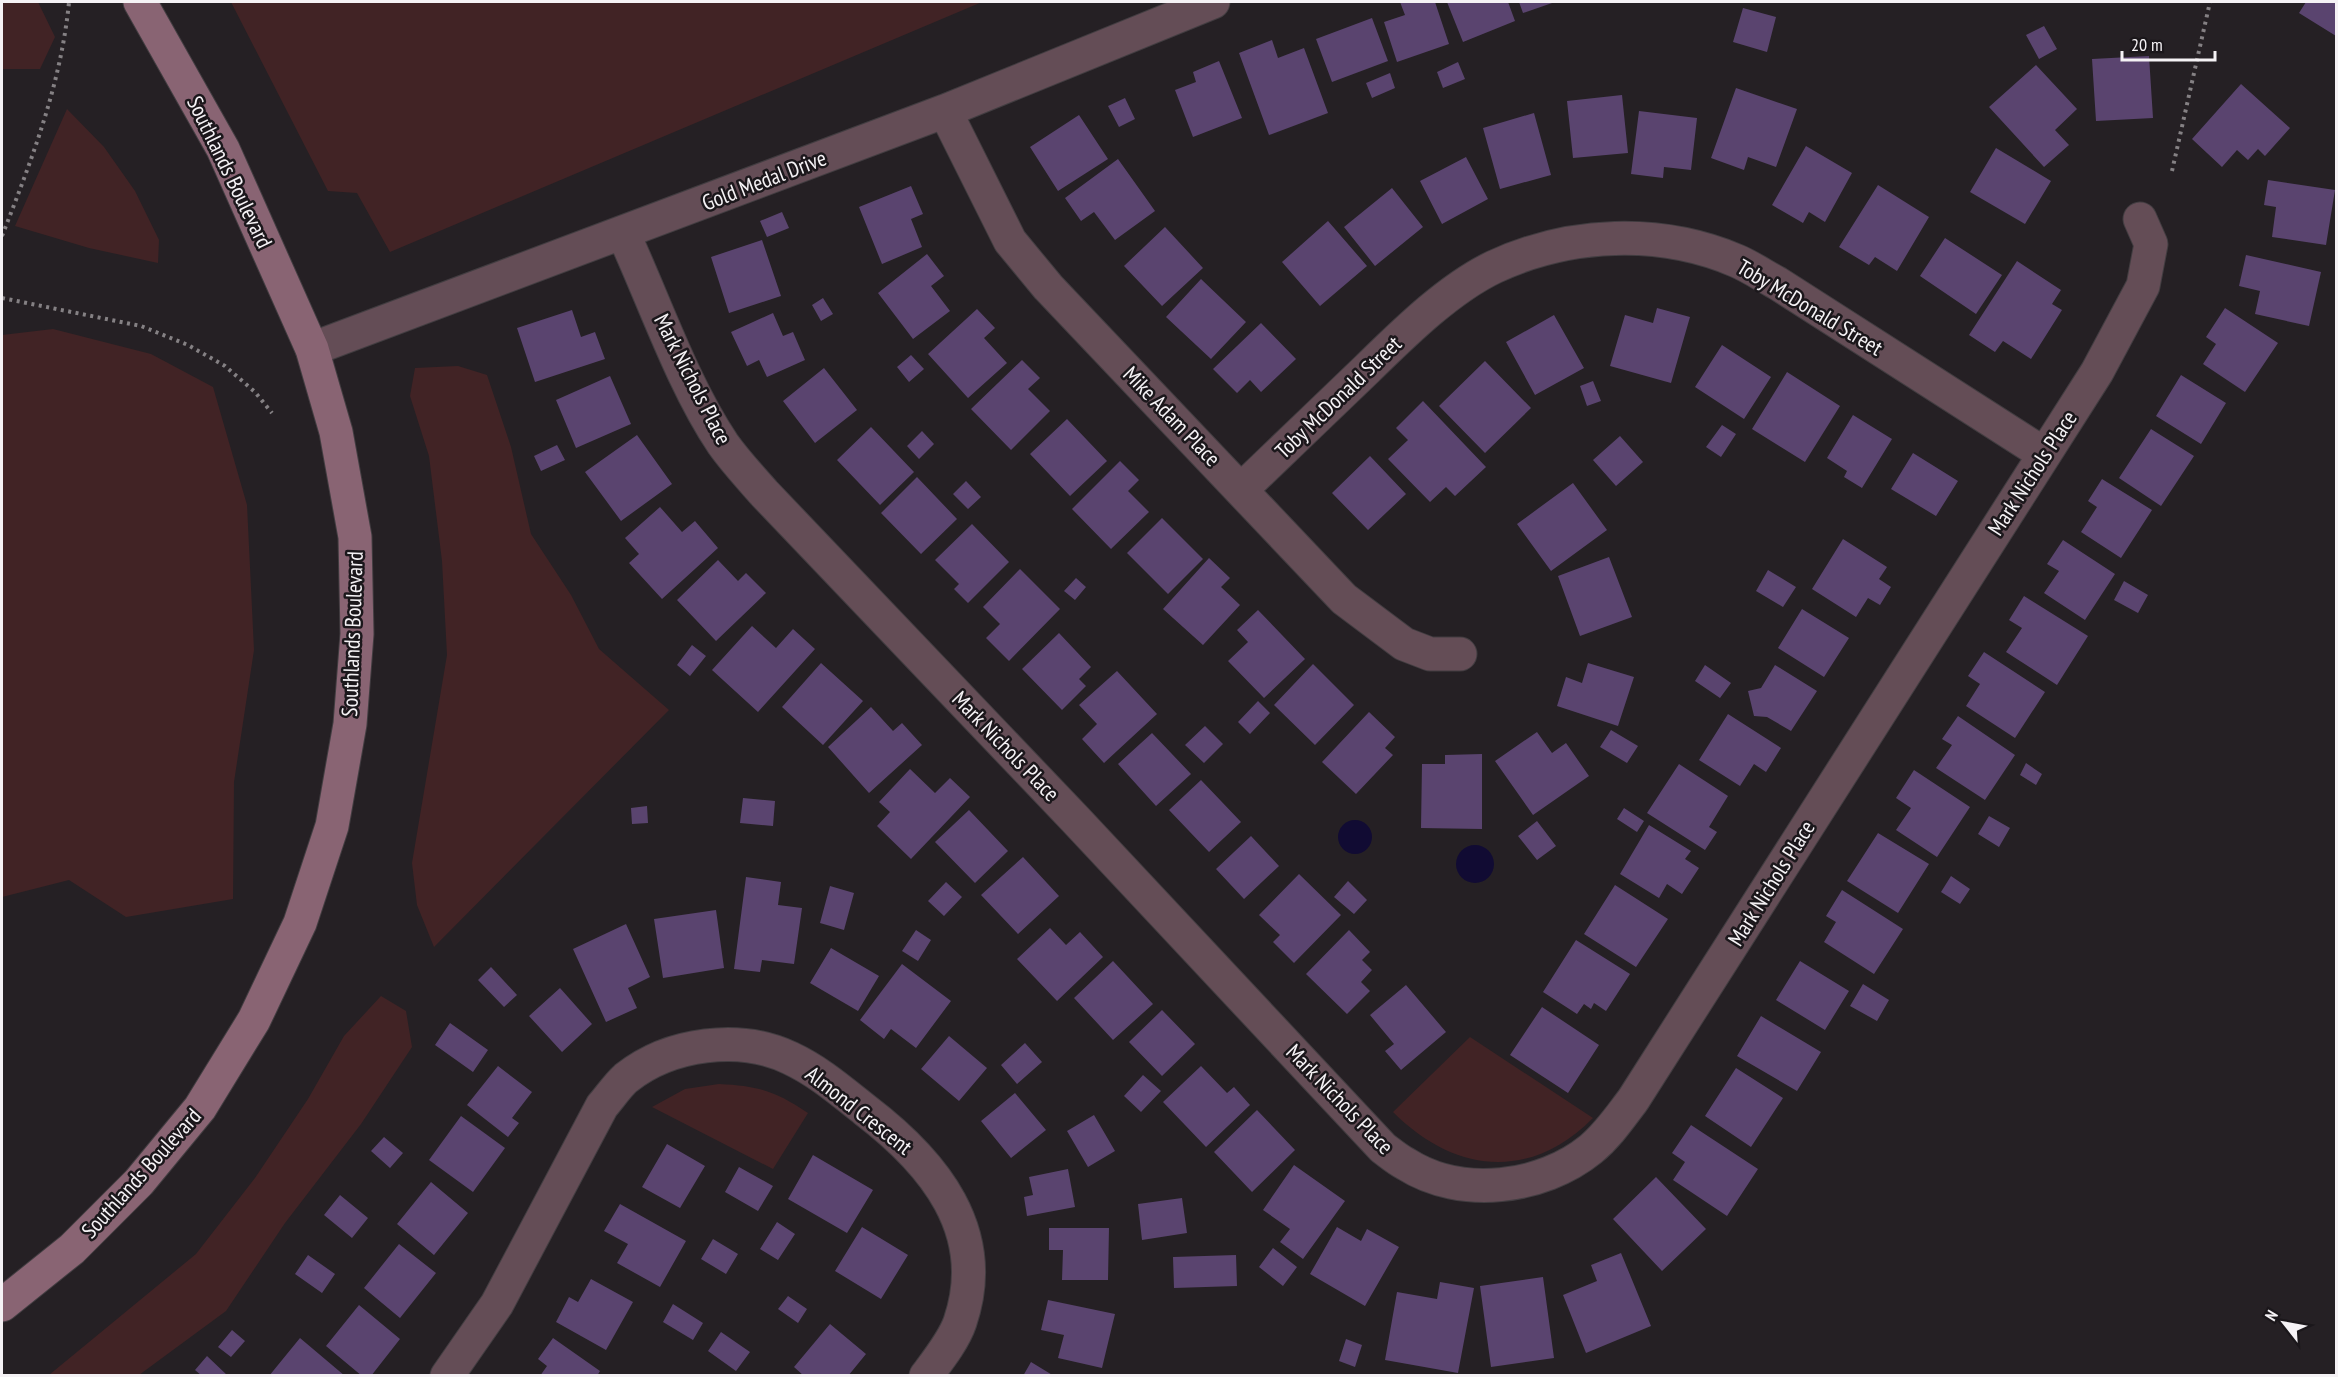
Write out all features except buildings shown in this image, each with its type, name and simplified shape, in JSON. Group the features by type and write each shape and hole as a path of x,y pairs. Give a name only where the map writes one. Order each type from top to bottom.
{"main road":[{"name":"Southlands Boulevard","path":"2,1305 72,1249 139,1182 200,1108 255,1020 300,924 332,826 350,724 357,634 355,537 336,432 312,349 223,149 140,2"}],"street":[{"name":"Gold Medal Drive","path":"312,349 945,111 1213,2"},
{"name":"Mike Adam Place","path":"945,111 1010,241 1048,287 1344,599 1404,644 1430,654 1460,654"},
{"name":"Mark Nichols Place","path":"623,233 693,389 711,423 729,452 764,493 1076,819 1383,1148 1407,1165 1430,1175 1458,1183 1495,1186 1540,1176 1572,1163 1609,1132 1639,1090 2097,372 2143,286 2151,244 2140,219"},
{"name":"Toby McDonald Street","path":"1242,489 1399,338 1451,294 1492,268 1529,253 1575,242 1617,238 1659,240 1694,247 1737,261 1777,283 2044,454"},
{"name":"Almond Crescent","path":"447,1376 497,1304 602,1106 626,1079 654,1062 687,1049 716,1045 752,1046 789,1057 821,1076 880,1121 929,1168 944,1189 957,1213 964,1234 968,1257 968,1292 960,1324 926,1376"}],"path":[{"path":"2,236 42,130 54,90 66,34 69,2"},
{"path":"2172,171 2210,2"},
{"path":"2,298 141,326 188,345 225,366 255,392 272,413"}],"shaded area":[{"path":"2,2 38,2 55,37 40,69 3,69"},
{"path":"231,2 982,2 390,252 357,193 328,191"},
{"path":"67,109 104,147 135,191 159,240 158,263 89,248 15,226"},
{"path":"53,329 151,354 213,387 247,505 254,650 234,782 233,899 126,917 69,880 2,897 2,335"},
{"path":"458,366 487,375 511,447 531,534 571,595 599,649 669,710 434,947 417,905 412,863 447,655 442,561 429,456 410,396 415,368"},
{"path":"1355,820 1367,825 1372,837 1367,849 1355,854 1343,849 1338,837 1343,825"},
{"path":"1475,845 1482,846 1488,851 1493,857 1493,871 1488,877 1482,882 1475,883 1468,882 1462,877 1457,871 1456,864 1457,857 1462,851 1468,846"},
{"path":"381,996 406,1011 412,1047 361,1124 285,1223 226,1311 139,1375 49,1375 196,1254 255,1178 308,1099 344,1036"},
{"path":"1470,1037 1593,1118 1569,1139 1544,1153 1518,1160 1492,1162 1466,1158 1441,1148 1393,1112"},
{"path":"719,1084 745,1086 766,1091 786,1099 808,1113 773,1169 652,1107 685,1089"}]}
